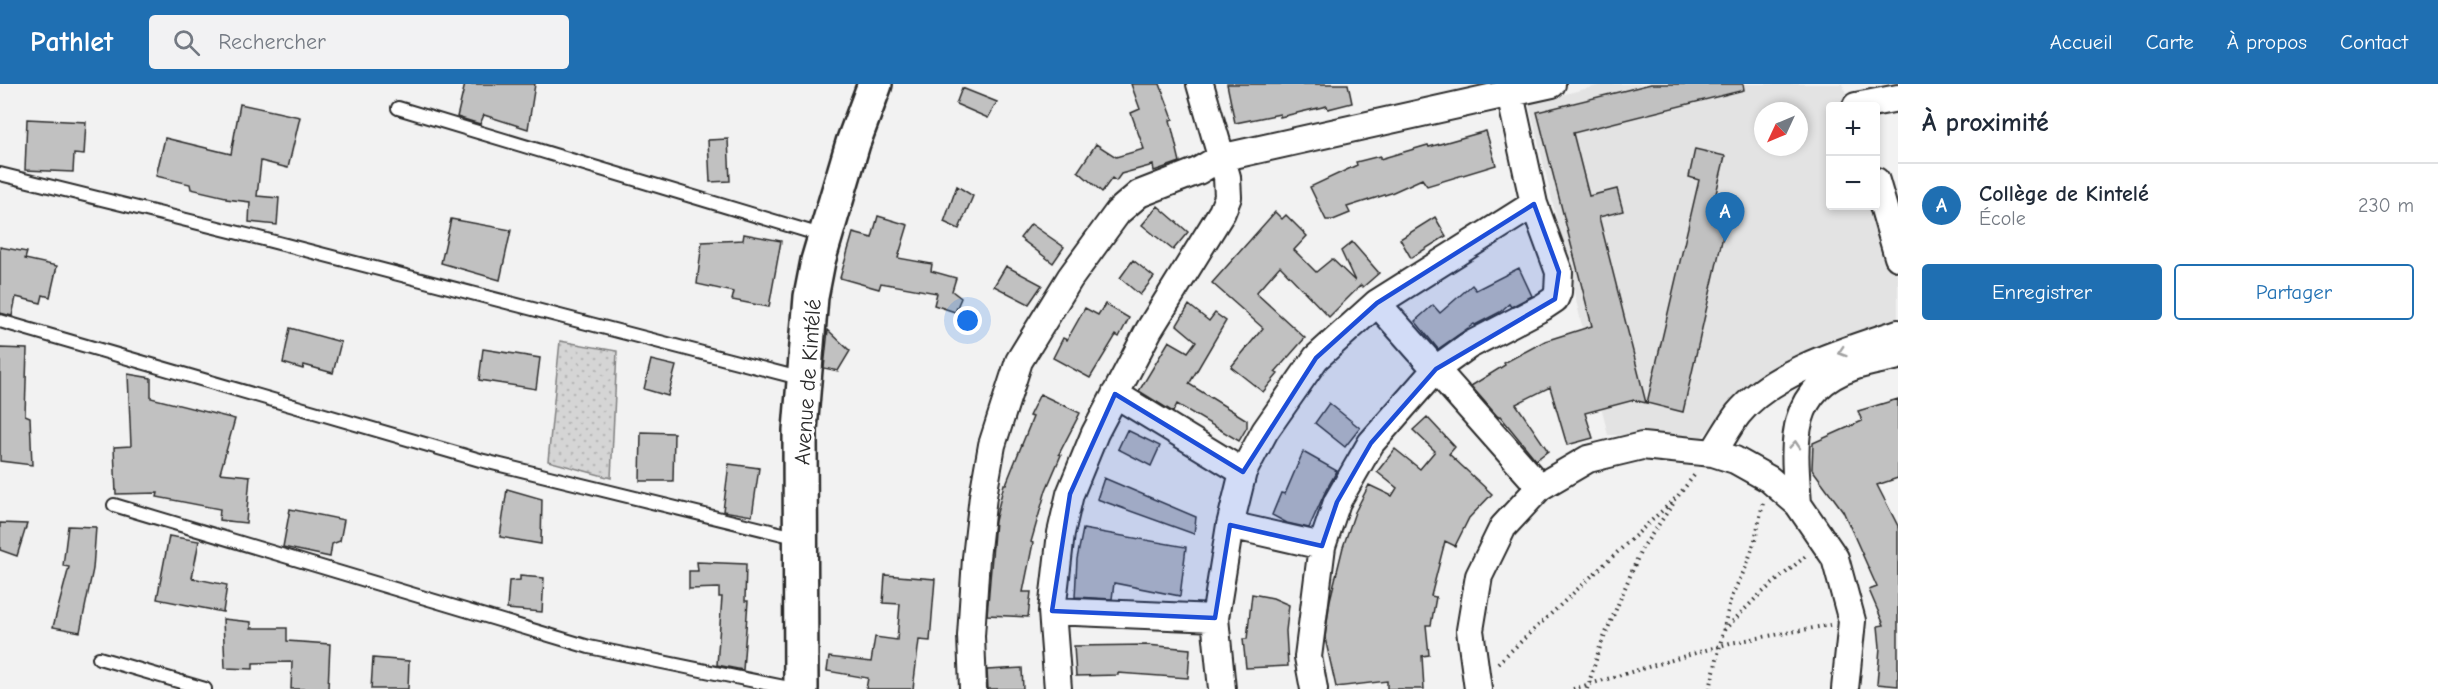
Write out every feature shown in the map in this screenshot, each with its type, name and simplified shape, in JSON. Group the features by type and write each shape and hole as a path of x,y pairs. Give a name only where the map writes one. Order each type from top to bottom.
{"main road":[{"name":"Avenue de Kintélé","path":"801,689 800,430 811,297 825,236 871,85"}],"street":[{"path":"1058,689 1052,611 1061,533 1070,494 1095,433 1149,330 1222,212 1228,197 1227,177 1200,84"},
{"path":"973,689 971,636 976,558 992,445 1019,361 1070,278 1118,212 1139,194 1198,171 1220,158 1552,84"},
{"path":"1851,84 1855,102"},
{"path":"1314,689 1308,657 1322,546 1337,502 1371,443 1436,369 1468,346 1556,299 1559,272 1534,204 1510,94"},
{"path":"1877,102 1898,98"},
{"path":"1880,192 1892,218 1898,257"},
{"path":"1222,689 1215,618 1230,525 1243,472 1265,431 1316,358 1377,303 1534,204"},
{"path":"1377,303 1540,488"},
{"path":"1713,453 1739,413 1768,388 1822,358 1898,333"},
{"path":"1798,504 1794,454 1797,421 1807,400 1821,384 1851,368 1898,356"},
{"path":"1115,394 1243,472"},
{"path":"1473,687 1470,630 1479,576 1503,527 1540,488 1588,459 1642,446 1713,453 1735,460 1769,479 1798,504 1835,558 1852,621 1849,688"},
{"path":"1230,525 1322,546"},
{"path":"1052,611 1215,618"}],"lane":[{"path":"398,108 825,236"},
{"path":"0,174 262,239 804,380"},
{"path":"0,321 480,460 800,538"},
{"path":"114,506 589,647 794,689"},
{"path":"99,658 205,689"}],"path":[{"path":"1473,687 1677,496 1713,453"},
{"path":"1710,689 1731,597 1746,567 1755,540 1769,479"},
{"path":"1588,687 1600,646 1641,550 1667,515 1677,496"},
{"path":"1723,631 1757,597 1823,541"},
{"path":"1573,689 1588,687 1754,637 1852,621"}],"highlighted area":[{"path":"1534,204 1559,272 1555,299 1436,369 1371,443 1337,502 1322,546 1230,525 1215,618 1052,611 1070,494 1115,394 1243,472 1316,358 1377,303"}],"shaded area":[{"path":"1605,84 1843,84 1849,102 1826,102 1826,210 1879,210 1898,279 1898,324 1802,352 1746,391 1702,437 1608,435 1529,103"},
{"path":"560,341 617,351 611,478 548,461"}],"building":[{"path":"465,84 535,84 528,129 484,115 480,124 457,117"},
{"path":"1131,84 1160,84 1173,119 1170,120 1180,162 1154,171 1153,165 1121,174 1116,181 1112,178 1102,192 1078,171 1096,144 1116,157 1144,149 1131,113 1140,109"},
{"path":"1227,84 1348,84 1352,103 1328,109 1327,106 1280,117 1280,114 1235,123"},
{"path":"1651,84 1743,84 1744,90 1573,133 1589,196 1617,189 1623,211 1599,217 1646,403 1634,400 1585,413 1593,438 1567,445 1550,387 1516,404 1548,451 1536,460 1500,416 1498,417 1471,386 1505,365 1504,363 1545,341 1592,326 1537,112"},
{"path":"962,88 997,102 988,118 956,104"},
{"path":"240,104 300,117 288,168 261,161 257,196 279,198 277,225 249,222 250,202 226,199 226,197 191,189 190,184 156,176 165,138 231,154"},
{"path":"27,119 86,122 84,155 74,154 73,172 25,170"},
{"path":"1486,131 1496,165 1427,186 1422,179 1391,193 1347,207 1350,213 1333,220 1326,220 1310,187 1357,165 1356,162 1380,156 1380,159"},
{"path":"728,139 730,181 710,182 708,140"},
{"path":"1695,149 1725,156 1714,202 1730,205 1683,412 1647,403 1699,180 1689,177"},
{"path":"957,186 973,196 959,229 944,222"},
{"path":"1158,206 1188,232 1173,250 1142,225"},
{"path":"1275,212 1282,219 1286,215 1307,236 1294,250 1316,272 1332,259 1355,281 1341,251 1352,242 1379,273 1363,287 1361,285 1329,317 1280,266 1256,293 1305,338 1275,372 1278,374 1263,392 1231,367 1263,328 1212,283"},
{"path":"878,216 908,225 898,258 932,264 931,271 956,278 952,291 961,298 955,312 934,305 937,293 881,283 879,289 840,278 853,233 872,238"},
{"path":"1435,217 1446,236 1411,258 1400,239"},
{"path":"451,219 511,230 500,280 441,263"},
{"path":"1031,224 1064,247 1053,263 1020,238"},
{"path":"744,234 781,241 769,307 732,300 734,292 697,284 702,242 743,240"},
{"path":"0,247 27,252 25,259 57,266 50,297 43,295 41,303 16,297 12,316 0,313"},
{"path":"1133,260 1154,277 1140,295 1120,278"},
{"path":"1006,266 1042,285 1029,304 994,286"},
{"path":"1519,268 1532,296 1511,307 1509,304 1500,312 1474,324 1438,349 1415,321 1433,305 1440,313 1472,285 1476,290"},
{"path":"1105,304 1129,318 1119,337 1116,335 1090,378 1053,358 1063,338 1067,340 1085,308 1098,315"},
{"path":"1189,305 1209,321 1215,313 1226,321 1189,384 1247,420 1247,427 1239,441 1177,404 1173,412 1139,391 1169,341 1188,352 1196,341 1177,325"},
{"path":"290,328 341,342 333,373 304,365 303,369 283,363"},
{"path":"828,330 850,351 838,371 824,368"},
{"path":"0,348 27,349 25,415 30,417 32,465 0,461"},
{"path":"483,349 540,358 536,389 479,380"},
{"path":"651,360 676,366 668,396 644,389"},
{"path":"128,374 151,378 151,398 235,419 220,473 250,476 246,523 219,520 220,509 157,497 158,493 116,494 114,447 131,446"},
{"path":"1040,394 1080,413 1059,454 1061,455 1046,490 1031,542 1033,543 1023,592 1031,592 1028,617 987,615 995,521 1004,484 1006,484 1033,417 1029,416"},
{"path":"1898,399 1898,478 1877,485 1898,526 1898,686 1877,684 1880,647 1878,626 1884,625 1869,590 1877,587 1843,511 1812,469 1813,443 1862,421 1858,411"},
{"path":"1329,403 1360,428 1345,447 1315,423"},
{"path":"1427,417 1455,447 1449,454 1492,494 1469,518 1455,546 1445,541 1431,596 1436,597 1431,625 1426,625 1429,655 1422,656 1424,689 1387,689 1387,681 1336,687 1325,638 1330,600 1343,547 1355,512 1369,485 1392,496 1397,488 1377,472 1395,449 1420,469 1435,451 1413,430"},
{"path":"1127,430 1160,446 1151,466 1118,449"},
{"path":"641,432 674,433 673,481 640,481"},
{"path":"1303,452 1337,471 1309,528 1287,523 1272,515 1281,493 1285,494"},
{"path":"729,464 759,468 752,516 723,511"},
{"path":"1104,478 1196,517 1194,534 1097,499"},
{"path":"507,489 542,499 541,544 500,537"},
{"path":"290,509 344,520 340,541 332,544 330,557 283,547"},
{"path":"0,523 27,524 17,556 0,550"},
{"path":"68,526 96,527 93,569 80,632 53,627 69,567 63,566"},
{"path":"1083,529 1186,547 1180,596 1114,583 1112,599 1075,597 1077,559"},
{"path":"169,536 199,541 192,578 227,585 223,612 157,599"},
{"path":"697,562 746,564 745,601 748,601 743,670 717,665 722,597 719,597 719,588 689,589 689,571 698,571"},
{"path":"885,575 935,579 930,641 919,640 913,689 866,689 868,678 827,671 829,657 871,662 875,637 897,640 900,604 883,603"},
{"path":"520,576 544,578 542,612 507,609 509,581 520,580"},
{"path":"1252,594 1273,598 1289,605 1286,631 1288,666 1246,668 1243,639 1247,639"},
{"path":"223,619 251,622 251,628 287,628 287,641 330,644 328,689 291,689 292,662 253,663 253,669 225,668"},
{"path":"1147,645 1190,649 1188,678 1118,673 1118,675 1076,676 1074,646"},
{"path":"373,658 409,661 408,689 371,689"},
{"path":"1022,668 1023,689 988,689 987,670"}],"place":[{"name":"Collège de Kintelé","path":"1725,242"}]}
